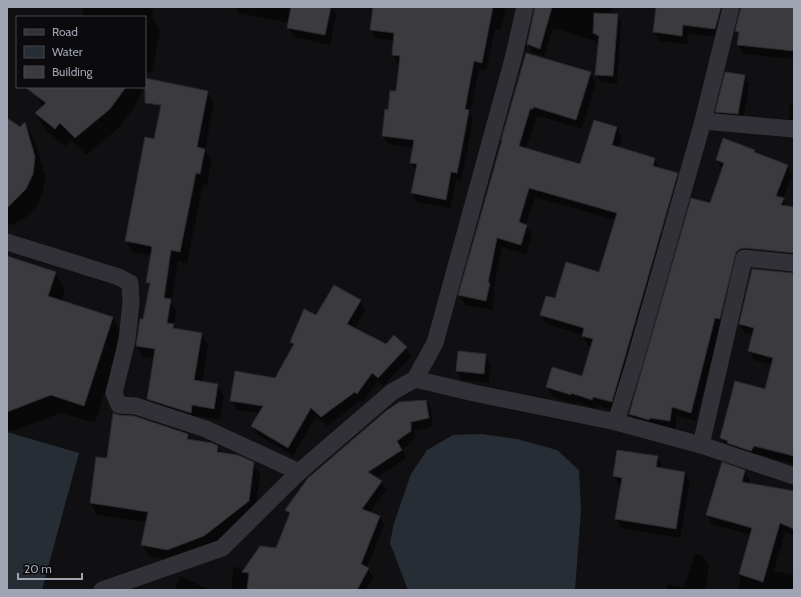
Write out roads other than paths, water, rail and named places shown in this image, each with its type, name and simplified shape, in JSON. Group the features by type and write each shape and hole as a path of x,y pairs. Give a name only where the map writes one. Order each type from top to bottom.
{"street":[{"path":"102,590 222,548 299,472 392,392 415,379 435,343 513,59 525,7"},
{"path":"616,422 703,121 731,7"},
{"path":"703,121 794,129"},
{"path":"7,242 119,277 130,283 127,340 114,393 119,405 136,406 206,429 299,472"},
{"path":"702,445 744,258 794,263"},
{"path":"415,379 474,393 616,422 702,445 794,476"}],"water":[{"path":"7,432 79,453 42,590 7,590"},
{"path":"481,434 517,439 557,450 579,470 581,511 575,590 408,590 390,543 394,523 411,474 427,450 453,435"}]}
